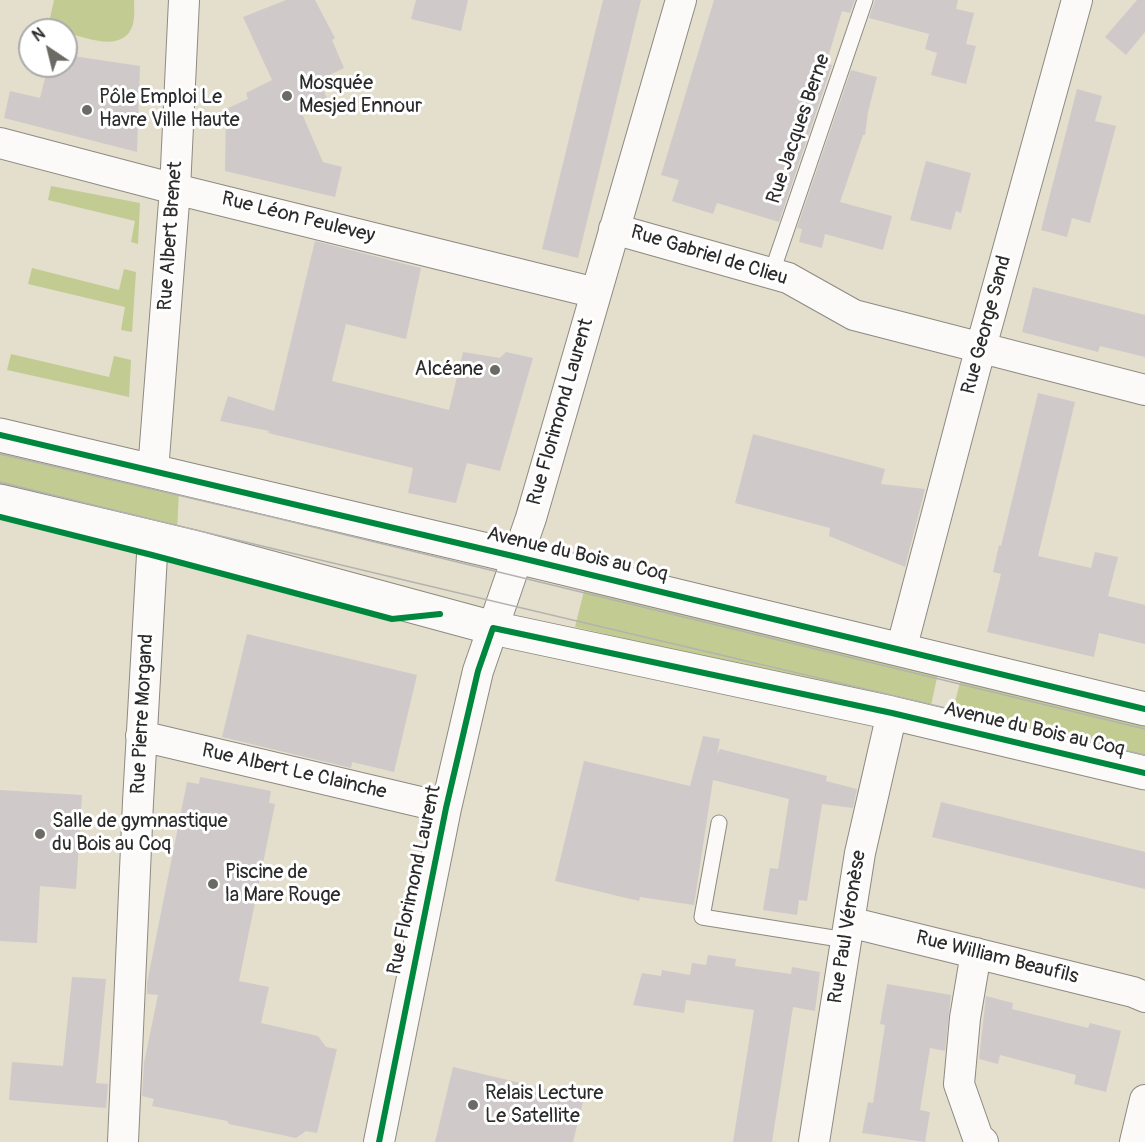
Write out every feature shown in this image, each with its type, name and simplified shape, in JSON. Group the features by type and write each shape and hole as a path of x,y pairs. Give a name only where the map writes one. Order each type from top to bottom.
{"main road":[{"name":"Avenue du Bois au Coq","path":"0,435 518,557 1145,710"},
{"name":"Avenue du Bois au Coq","path":"0,501 153,537 493,628 892,713 1145,773"}],"street":[{"name":"Rue Albert Brenet","path":"153,471 175,189 184,0"},
{"name":"Rue Florimond Laurent","path":"379,1142 446,808 478,671 531,518 681,0"},
{"name":"Rue George Sand","path":"901,650 981,347 1077,0"},
{"name":"Rue Léon Peulevey","path":"0,143 175,189 596,293"},
{"name":"Rue Gabriel de Clieu","path":"614,228 772,272 788,278 854,315 1145,390"},
{"name":"Rue Pierre Morgand","path":"123,1142 141,736 153,537"},
{"name":"Rue Paul Véronèse","path":"814,1142 860,853 892,713"},
{"name":"Rue Albert Le Clainche","path":"141,736 446,808"},
{"name":"Rue William Beaufils","path":"847,931 976,953 1133,992 1145,997"},
{"path":"976,953 964,1018 959,1084 978,1138 983,1142"},
{"path":"1135,1142 1145,1100"}],"lane":[{"name":"Rue Jacques Berne","path":"772,272 865,0"},
{"path":"719,822 702,916 847,931"}],"green space":[{"path":"54,0 134,0 133,24 129,33 122,39 113,41 104,42 78,36 78,18 50,18"},
{"path":"51,186 140,203 138,244 131,242 135,221 48,200"},
{"path":"32,268 119,290 124,269 136,272 132,332 121,330 125,307 28,284"},
{"path":"11,354 109,377 114,356 131,360 129,397 7,370"},
{"path":"0,446 179,488 177,534 0,492"},
{"path":"585,587 938,673 930,710 575,627"},
{"path":"961,679 1145,723 1145,760 952,713"}],"building":[{"name":"Mosquée Mesjed Ennour","path":"286,0 315,0 335,38 332,40 344,68 319,80 329,103 302,114 323,162 342,167 335,197 225,171 226,109 248,99 246,93 272,80 243,17"},
{"path":"416,0 468,0 461,31 411,19"},
{"path":"603,0 641,0 578,258 542,249"},
{"path":"714,0 855,0 850,13 842,11 826,64 832,65 779,222 717,203 713,214 672,201 679,180 661,175"},
{"path":"875,0 958,0 956,9 974,13 966,44 976,46 966,84 931,75 937,53 925,49 929,34 869,18"},
{"path":"1137,0 1145,0 1145,32 1126,55 1105,37"},
{"path":"78,57 140,66 137,152 4,118 10,91 40,98 45,78 78,78"},
{"path":"851,70 877,77 865,135 863,135 840,202 892,216 883,250 825,234 822,248 799,242 802,229 797,228"},
{"path":"1077,89 1102,96 1095,121 1116,126 1090,223 1072,218 1067,237 1041,230"},
{"path":"926,161 971,173 961,213 956,211 951,230 910,220"},
{"name":"Alcéane","path":"315,241 421,268 406,339 346,324 332,381 449,410 463,352 500,358 506,352 533,358 500,471 467,463 456,503 408,493 413,468 268,433 269,431 220,421 228,396 274,411"},
{"path":"1033,287 1145,315 1145,357 1100,346 1098,352 1022,332"},
{"path":"1038,393 1075,402 1038,556 1091,568 1095,552 1118,557 1108,596 1145,605 1145,644 1099,633 1094,657 987,632 1001,574 993,572"},
{"path":"753,434 885,469 881,484 925,489 905,567 829,536 830,528 735,503"},
{"path":"247,634 417,675 394,772 352,762 351,768 222,737"},
{"path":"703,736 720,739 717,754 720,749 827,776 826,781 857,789 853,808 822,804 807,901 799,900 797,915 763,910 770,868 778,869 789,799 713,780 694,905 640,897 639,901 555,881 584,761 690,786"},
{"name":"Piscine de la Mare Rouge","path":"200,777 271,791 269,803 275,804 239,981 269,987 261,1023 318,1036 326,1047 337,1049 317,1133 306,1131 296,1138 229,1124 227,1121 152,1106 154,1099 142,1096 144,1063 158,995 147,994 147,983 187,782 199,784"},
{"name":"Salle de gymnastique du Bois au Coq","path":"0,790 82,795 76,889 40,886 37,943 0,941"},
{"path":"941,802 1145,852 1145,889 932,837"},
{"path":"708,955 736,959 735,966 791,974 792,967 820,972 815,1011 793,1007 772,1142 733,1142 754,1010 686,1000 684,1013 633,1005 642,973 661,976 662,970 690,975 692,963 706,965"},
{"path":"72,977 106,979 96,1083 108,1084 106,1108 9,1100 12,1062 63,1066"},
{"path":"887,984 951,995 945,1051 930,1048 920,1110 930,1112 925,1142 862,1133 868,1102 873,1103 885,1025 880,1024"},
{"path":"986,996 1013,1003 1012,1009 1088,1028 1090,1023 1121,1031 1106,1092 1074,1084 1076,1075 1000,1055 998,1064 979,1059"},
{"path":"453,1067 584,1098 573,1142 435,1142"}],"tram line":[{"path":"0,454 268,516 1145,729"},
{"path":"0,482 1145,755"}],"cycle path":[{"path":"0,435 1145,709"},
{"path":"0,517 392,619 440,614"},
{"path":"379,1142 446,808 478,671 493,628 892,713 1145,773"}],"place":[{"name":"Mosquée Mesjed Ennour","path":"287,96"},
{"name":"Pôle Emploi Le Havre Ville Haute","path":"87,110"},
{"name":"Alcéane","path":"495,370"},
{"name":"Salle de gymnastique du Bois au Coq","path":"40,834"},
{"name":"Piscine de la Mare Rouge","path":"213,884"},
{"name":"Relais Lecture Le Satellite","path":"473,1105"}]}
